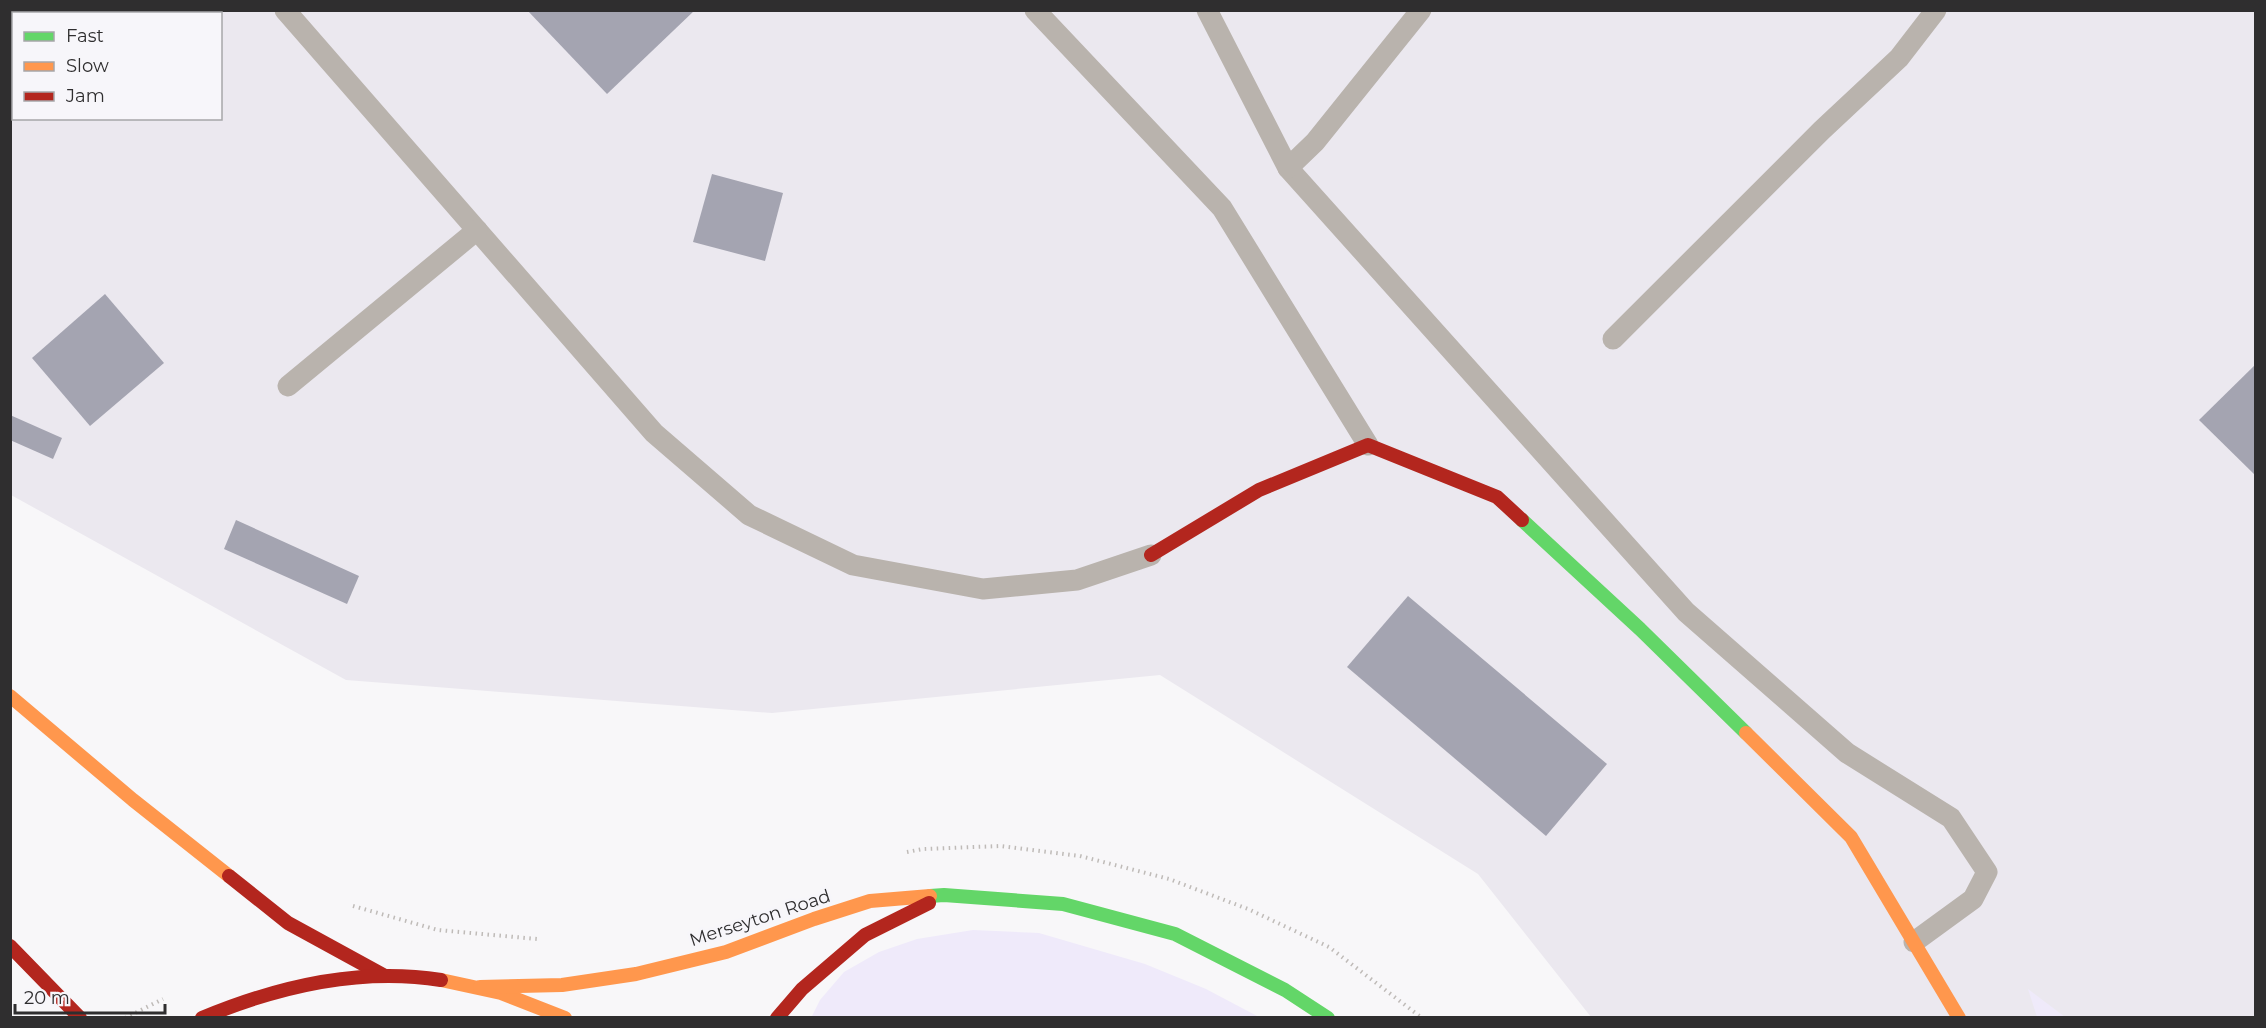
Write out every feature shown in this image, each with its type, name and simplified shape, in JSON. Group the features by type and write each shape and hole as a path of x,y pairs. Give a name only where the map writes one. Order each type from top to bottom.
{"main road":[{"path":"1151,555 1259,490 1368,445 1497,497 1640,629 1851,837 1959,1017"},
{"path":"10,696 133,800 288,923 383,975"},
{"path":"777,1017 802,989 865,935 944,895"},
{"name":"Merseyton Road","path":"480,987 562,985 636,974 726,952 870,901 944,895 1063,904 1175,934 1285,990 1328,1017"},
{"path":"10,946 80,1017"},
{"path":"202,1017 226,1007 299,986 383,975 424,978 480,987 565,1017"}],"lane":[{"path":"285,10 654,433 749,515 853,565 983,589 1077,580 1151,555"},
{"path":"1035,10 1222,207 1368,445"},
{"path":"1207,10 1288,168 1686,612 1847,753 1951,818 1987,872 1973,899 1914,942"},
{"path":"1288,168 1315,142 1421,10"},
{"path":"1614,339 1814,138 1899,58 1936,10"},
{"path":"288,386 477,230"}],"path":[{"path":"125,1017 172,995"}],"shaded area":[{"path":"11,11 2255,11 2255,1017 1591,1017 1478,874 1160,675 772,713 346,680 11,495"},
{"path":"973,930 1039,933 1145,964 1206,989 1259,1017 811,1018 820,1000 844,972 879,952 917,939"},
{"path":"2028,989 2065,1017 2037,1017"}],"building":[{"path":"527,10 695,10 607,94"},
{"path":"712,174 783,193 765,261 693,242"},
{"path":"105,294 164,363 90,426 32,358"},
{"path":"2256,364 2256,476 2199,420"},
{"path":"10,415 62,438 53,459 10,440"},
{"path":"236,520 359,576 347,604 224,549"},
{"path":"1408,596 1607,764 1546,836 1347,667"}],"traffic: fast":[{"path":"1522,520 1640,629 1746,733"},
{"path":"930,896 944,895 1063,904 1175,934 1285,990 1328,1018"}],"traffic: slow":[{"path":"10,696 133,800 229,876"},
{"path":"1746,733 1851,837 1959,1018"},
{"path":"480,987 562,985 636,974 726,952 870,901 930,896"},
{"path":"441,980 501,993 565,1018"}],"traffic: jam":[{"path":"1151,555 1259,490 1368,445 1497,497 1522,520"},
{"path":"229,876 288,923 383,975"},
{"path":"777,1018 802,989 865,935 929,903"},
{"path":"10,946 80,1018"},
{"path":"202,1018 259,997 319,982 380,976 441,980"}]}
